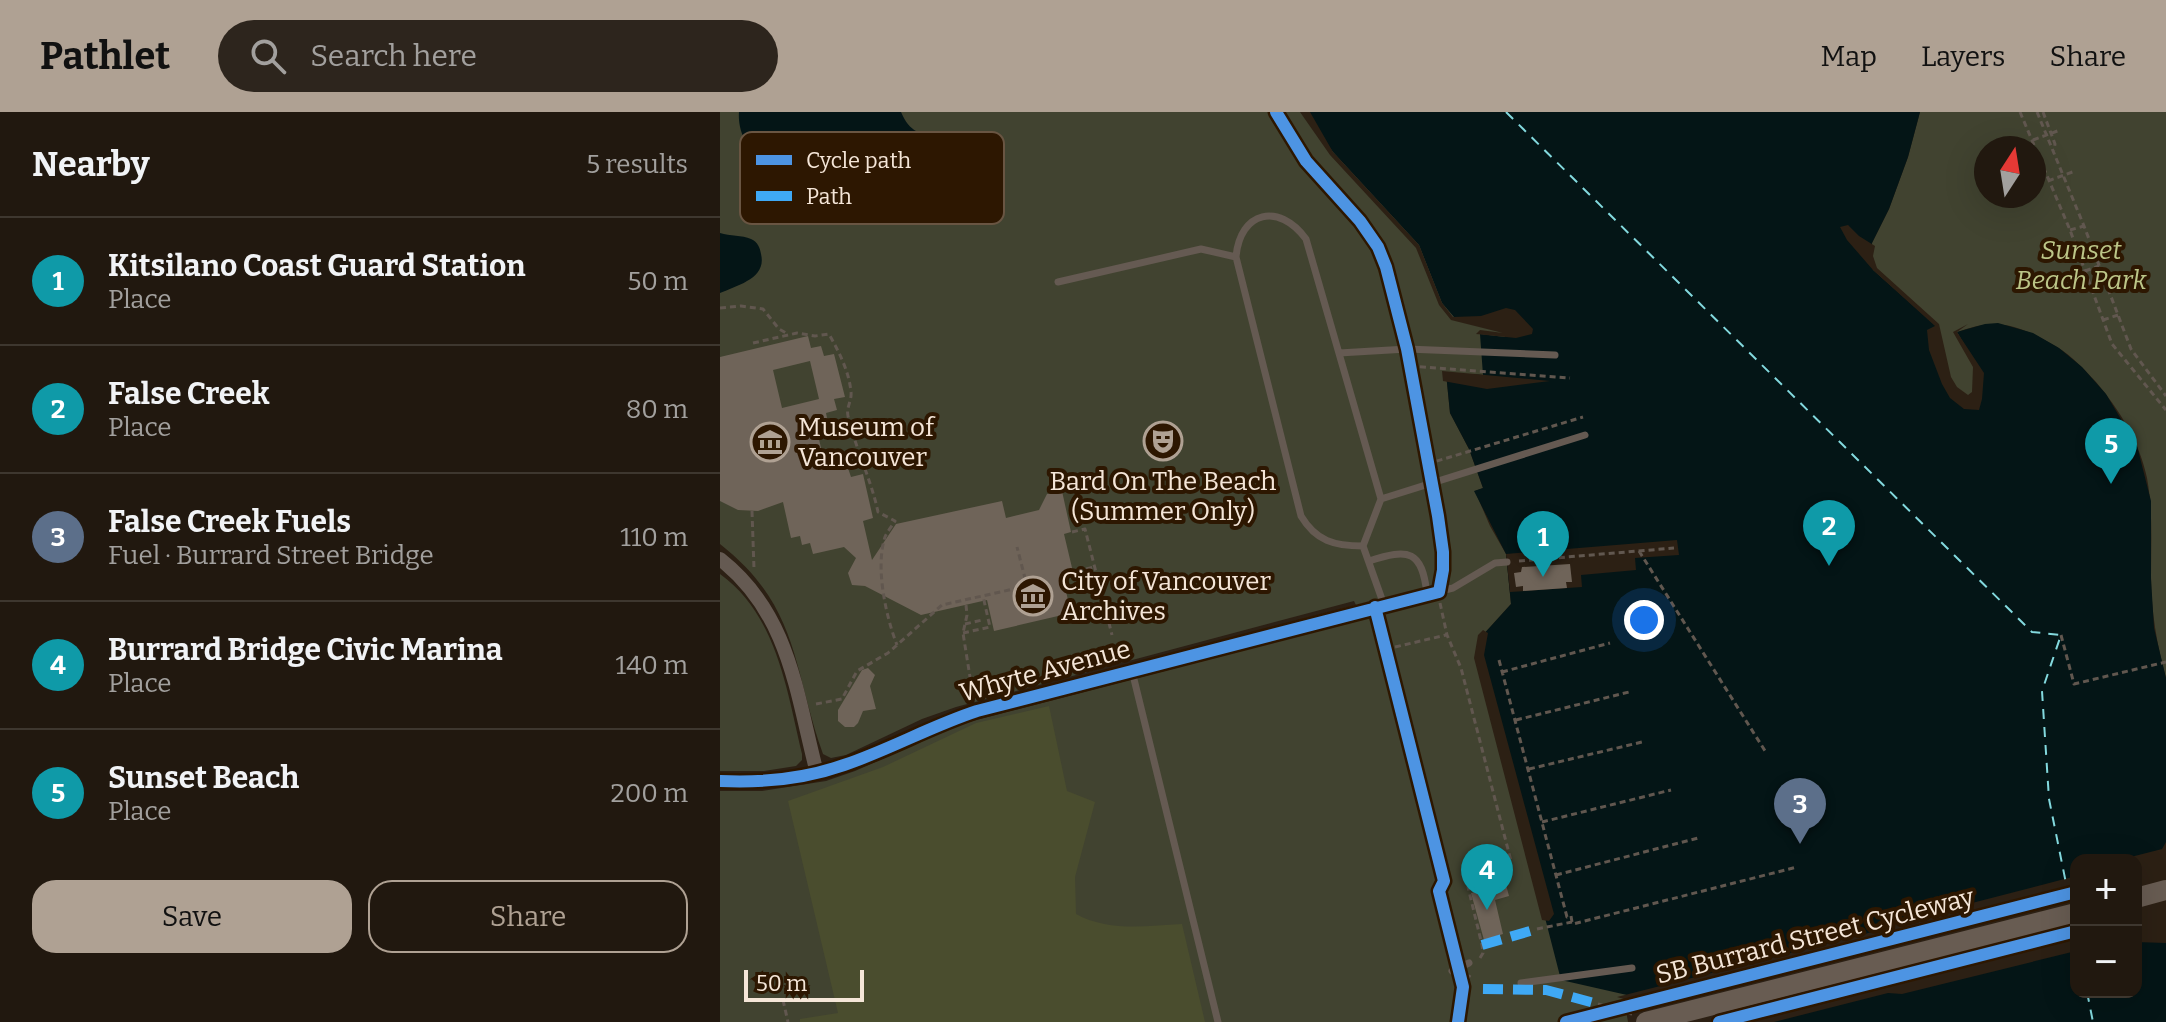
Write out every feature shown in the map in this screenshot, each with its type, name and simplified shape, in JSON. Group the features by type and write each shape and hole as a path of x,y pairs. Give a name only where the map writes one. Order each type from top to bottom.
{"main road":[{"path":"1644,1014 2070,914"}],"street":[{"path":"720,559 744,580 772,619 787,653 817,773"},
{"name":"Whyte Avenue","path":"720,781 767,781 817,773 845,765 941,723 1384,605"}],"lane":[{"path":"1363,546 1342,546 1323,541 1309,531 1301,516 1236,257 1242,231 1262,216 1275,217 1298,228 1306,239 1381,499 1363,546 1384,605 1453,588 1495,563 1507,562"},
{"path":"1058,282 1201,249 1236,257"},
{"path":"1339,353 1407,349 1555,355"},
{"path":"1381,499 1585,435"},
{"path":"1369,561 1392,554 1416,559 1424,570 1427,594"},
{"path":"1132,671 1218,1022"},
{"path":"1521,983 1632,968"}],"path":[{"path":"2020,112 2031,136"},
{"path":"2040,112 2131,349 2166,396"},
{"path":"2043,136 2060,130"},
{"path":"2048,181 2075,171"},
{"path":"2046,176 2070,230 2112,344 2166,410"},
{"path":"2070,230 2084,226"},
{"path":"2085,271 2099,266"},
{"path":"720,308 741,306 763,309 779,329 789,334"},
{"path":"2103,320 2118,315"},
{"path":"753,343 789,334 829,334 844,361 852,396 847,411 863,467 872,482 878,512 895,521 885,538 882,571 888,623 897,645"},
{"path":"1410,366 1459,367 1570,378"},
{"path":"1427,464 1583,417"},
{"path":"752,511 754,569"},
{"path":"1072,532 1085,529 1112,635"},
{"path":"800,707 842,699 857,671 897,645 942,605 1027,586 1017,547"},
{"path":"1507,562 1674,548"},
{"path":"1639,551 1767,754"},
{"path":"1067,574 1094,567"},
{"path":"1439,592 1447,635 1461,668 1511,861 1509,871 1468,887 1483,953 1466,967 1463,987"},
{"path":"963,633 990,627 983,596"},
{"path":"966,605 963,633 970,677"},
{"path":"965,624 982,620"},
{"path":"1383,638 1391,650 1447,635"},
{"path":"2061,635 2074,684 2166,662"},
{"path":"1502,672 1610,643"},
{"path":"1499,660 1567,917 1571,916 1572,922"},
{"path":"1516,720 1629,692"},
{"path":"1529,769 1642,742"},
{"path":"1542,822 1671,790"},
{"path":"1556,875 1698,838"},
{"path":"1537,929 1573,924 1797,867"},
{"path":"783,1000 788,1022"}],"green space":[{"path":"720,112 1304,112 1508,333 1484,375 1446,373 1450,413 1469,449 1483,488 1475,491 1506,554 1511,604 1482,636 1627,995 1633,1022 720,1022 720,791 762,791 826,781 961,724 1363,619 1354,601 956,707 922,719 846,755 831,758 823,754 780,615 746,568 720,544"},
{"name":"Sunset Beach Park","path":"1920,112 2166,112 2166,678 2152,602 2151,515 2147,478 2128,427 2113,403 2074,360 2050,343 2016,327 1994,324 1958,332 1975,364 1976,379 1971,399 1953,389 1936,326 1873,270 1872,243 1889,209"},
{"path":"720,574 755,611 777,656 802,754 802,760 796,766 764,771 720,771"},
{"path":"1049,706 1067,791 1095,802 1075,877 1076,914 1115,926 1182,924 1205,1022 800,1022 800,1019 838,1013 788,801 883,767 976,723"}],"shaded area":[{"path":"739,112 901,112 908,124 919,132 742,132"},
{"path":"1304,112 1920,112 1889,209 1872,243 1869,256 1873,270 1936,326 1947,378 1963,397 1976,394 1973,359 1957,332 1998,323 2033,333 2059,348 2082,367 2106,394 2137,446 2151,501 2154,628 2166,678 2166,842 2162,849 2142,854 2070,854 2070,998 2142,998 2142,942 2166,943 2166,1022 1633,1022 1627,995 1561,980 1478,657 1482,636 1511,604 1506,554 1474,491 1483,488 1469,449 1450,413 1446,373 1483,375 1480,334 1505,337 1508,333 1454,317 1442,303 1419,245 1333,152"},
{"path":"720,233 753,240 759,247 762,262 750,280 720,293"}],"pier":[{"path":"1300,112 1310,112 1333,152 1419,245 1442,303 1453,317 1481,316 1506,308 1515,310 1533,329 1532,334 1516,338 1476,334 1480,330 1503,333 1451,320 1439,305 1416,248 1330,155"},
{"path":"1848,225 1875,246 1873,256 1877,268 1939,324 1951,377 1957,387 1968,395 1972,392 1973,367 1953,332 1968,324 1957,332 1984,373 1979,410 1964,409 1950,398 1929,350 1927,330 1935,326 1873,270 1847,240 1840,227"},
{"path":"1442,371 1550,381 1487,389 1443,381"},
{"path":"1677,540 1679,555 1635,558 1636,570 1581,575 1582,587 1510,592 1506,554"},
{"path":"1483,630 1488,633 1484,655 1554,914 1549,921 1542,920 1474,658 1478,635"},
{"path":"2070,878 2070,952 1774,1022 1628,1022 1624,999 1617,997 1876,931 1883,926"}],"building":[{"path":"808,336 811,348 821,346 824,356 834,354 845,397 834,399 837,410 826,413 828,423 816,426 824,461 837,458 840,470 848,468 851,477 863,474 873,518 863,521 872,560 896,524 1002,501 1006,518 1039,510 1047,494 1062,491 1071,532 1064,534 1073,572 1062,574 1071,613 994,631 987,600 921,615 865,586 852,585 848,573 856,558 844,547 813,554 810,543 802,545 800,536 791,538 783,502 758,511 738,510 720,501 720,357","holes":["810,361 819,399 782,408 773,370"]},
{"path":"1570,564 1572,582 1566,582 1567,588 1523,591 1523,586 1516,587 1514,573 1521,572 1522,567"},
{"path":"868,668 875,675 870,686 876,709 863,711 854,727 845,727 838,721 838,710 862,670"},
{"path":"1505,881 1509,896 1495,900 1503,934 1484,940 1471,893 1475,892 1474,889"}],"ferry route":[{"path":"1506,112 2032,632 2061,635 2042,691 2049,799 2070,903"},
{"path":"2088,998 2093,1022"}],"marked path":[{"path":"1482,945 1537,929"},
{"path":"1483,989 1546,990 1598,1004"}],"cycle path":[{"path":"720,781 783,779 814,774 861,759 977,711 1439,592 1443,552 1438,516 1407,349 1386,267 1378,247 1360,221 1306,161 1276,112"},
{"path":"1375,607 1444,881 1439,891 1463,987 1458,1022"},
{"name":"SB Burrard Street Cycleway","path":"1566,1022 2070,894"},
{"path":"1719,1022 2070,933"}],"place":[{"name":"Bard On The Beach (Summer Only)","path":"1163,441"},
{"name":"Museum of Vancouver","path":"770,442"},
{"name":"Sunset Beach","path":"2111,484"},
{"name":"False Creek","path":"1829,566"},
{"name":"Kitsilano Coast Guard Station","path":"1543,577"},
{"name":"City of Vancouver Archives","path":"1033,596"},
{"name":"False Creek Fuels","path":"1800,844"},
{"name":"Burrard Bridge Civic Marina","path":"1487,910"}]}
